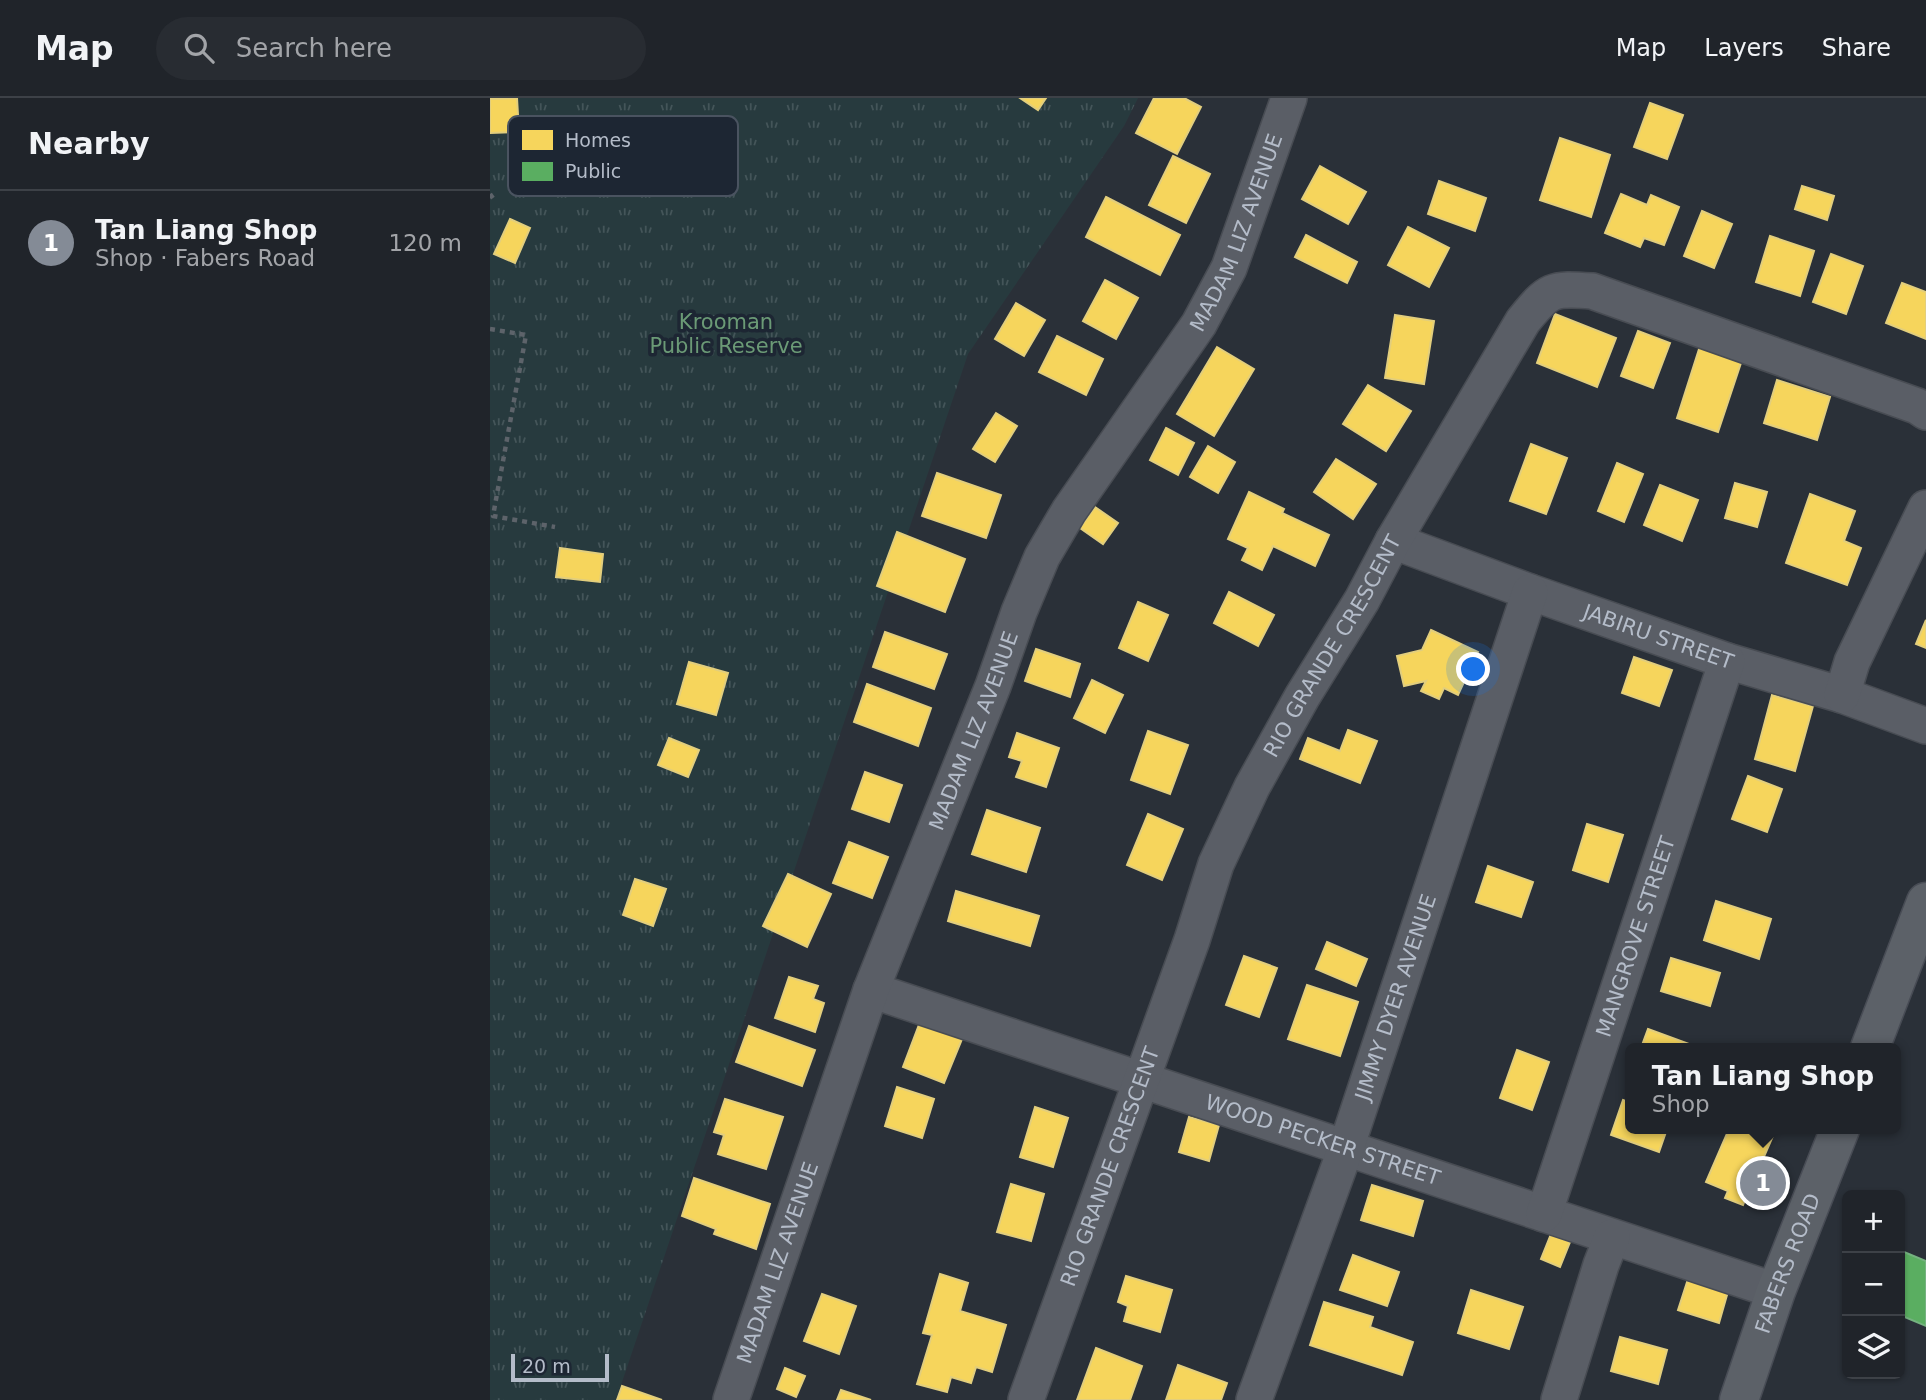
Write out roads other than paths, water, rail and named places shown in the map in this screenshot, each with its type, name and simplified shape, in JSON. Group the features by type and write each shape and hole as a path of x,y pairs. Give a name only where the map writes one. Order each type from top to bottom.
{"main road":[{"path":"1872,1043 1926,902"},
{"name":"FABERS ROAD","path":"1740,1400 1776,1291 1838,1134"}],"street":[{"name":"MADAM LIZ AVENUE","path":"731,1400 871,990 1042,556 1069,511 1199,324 1229,268 1289,98"},
{"name":"RIO GRANDE CRESCENT","path":"1026,1400 1192,940 1216,864 1252,787 1302,698 1362,600 1393,541 1523,321 1540,300 1555,289 1592,291 1926,412"},
{"path":"1842,695 1852,662 1926,508"},
{"name":"JABIRU STREET","path":"1393,541 1727,661 1842,695 1926,726"},
{"name":"JIMMY DYER AVENUE","path":"1254,1400 1346,1148 1530,592"},
{"name":"MANGROVE STREET","path":"1544,1214 1727,661"},
{"name":"WOOD PECKER STREET","path":"871,990 1776,1291"},
{"path":"1559,1400 1612,1237"}],"place":[{"name":"Tan Liang Shop","path":"1763,1183"}],"park label":[{"name":"Krooman Public Reserve","path":"726,334"}]}
